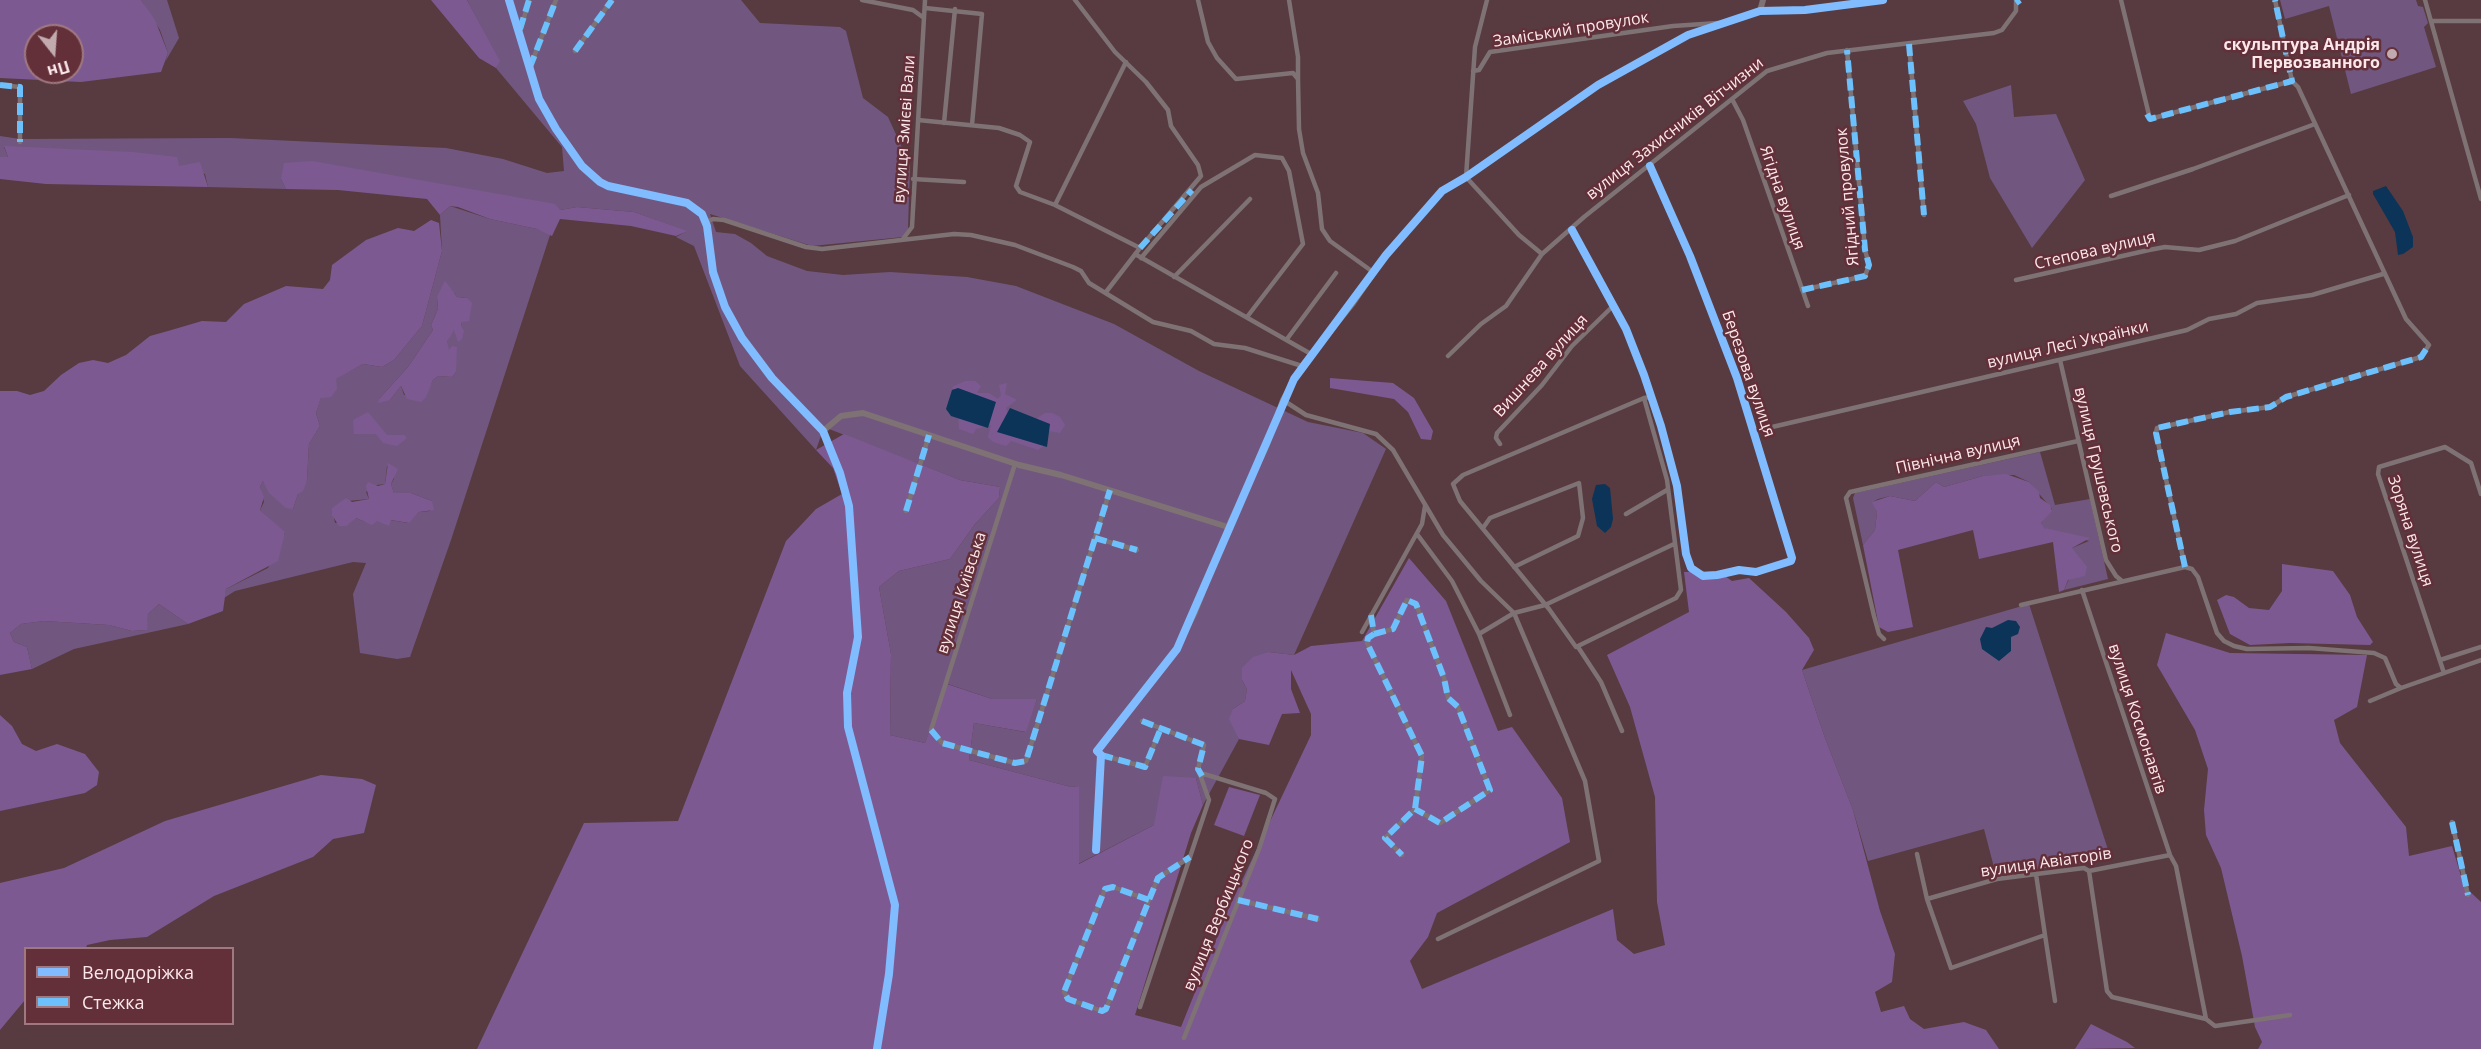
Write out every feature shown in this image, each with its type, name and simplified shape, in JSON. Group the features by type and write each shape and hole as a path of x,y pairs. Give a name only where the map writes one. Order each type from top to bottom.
{"street":[{"path":"509,0 529,70 547,114 593,177 608,186 687,203 697,208 706,222 716,284 742,338 772,378 824,431 840,473 851,530 858,637 847,693 848,727 895,905 889,974 877,1049"},
{"path":"519,35 529,0"},
{"path":"529,70 555,0"},
{"path":"575,51 612,0"},
{"path":"862,0 913,10 924,18"},
{"name":"вулиця Змієві Вали","path":"903,239 912,227 925,0"},
{"path":"1075,0 1168,110 1171,126 1198,165 1201,176 1192,190 1140,248 1106,292"},
{"path":"1198,0 1208,42 1217,58 1236,79 1293,73 1298,79"},
{"path":"1288,0 1298,57 1299,129 1303,153 1318,193 1322,229 1330,241 1373,272"},
{"path":"1487,0 1475,47 1466,177 1519,236 1542,254"},
{"path":"1760,11 1762,0"},
{"path":"1161,728 1145,767 1097,752 1177,649 1196,612 1228,527 1267,445 1283,400 1302,366 1353,303 1373,272 1442,191 1466,177 1598,85 1688,35 1718,23 1760,11 1805,9 1883,0"},
{"path":"2121,0 2150,119 2292,81"},
{"path":"2185,567 2156,433 2157,428 2230,412 2270,407 2286,397 2421,357 2429,345 2406,320 2298,87 2292,81 2275,0"},
{"path":"2425,0 2481,199"},
{"name":"вулиця Захисників Вітчизни","path":"1448,357 1481,324 1506,306 1542,254 1572,230 1584,217 1767,72 1785,64 1847,50 1910,44 2002,30 2016,11 2017,1"},
{"path":"925,8 955,9 982,14 972,124"},
{"path":"944,123 955,9"},
{"path":"2431,21 2481,21"},
{"name":"Заміський провулок","path":"1473,71 1479,70 1490,52 1673,26 1718,23"},
{"path":"1910,44 1924,214"},
{"name":"Ягідний провулок","path":"1802,290 1865,276 1869,265 1865,250 1847,50"},
{"path":"1055,206 1126,62"},
{"path":"0,85 20,87 20,142"},
{"name":"Ягідна вулиця","path":"1732,99 1743,120 1808,306"},
{"path":"918,120 972,124 999,128 1020,135 1030,142 1016,186 1020,192 1055,206 1140,248"},
{"path":"2111,196 2193,169 2315,124"},
{"path":"1141,258 1201,187 1255,155 1282,158 1289,171 1303,244 1246,317"},
{"name":"Березова вулиця","path":"1650,166 1712,311 1755,431 1791,561 1756,572 1739,570 1703,576 1691,568 1686,554 1677,486 1651,397"},
{"path":"913,179 964,182"},
{"name":"Степова вулиця","path":"2016,280 2149,250 2208,248 2235,241 2349,195"},
{"path":"1173,277 1250,199"},
{"path":"706,222 713,219 724,220 806,247 822,249 903,239 971,235 1015,245 1081,271 1089,283 1153,322 1191,331 1214,344 1245,348 1302,366"},
{"path":"1572,230 1626,329 1651,397 1457,478 1453,484 1460,501 1578,646 1601,682 1622,731"},
{"path":"1135,254 1311,354"},
{"path":"1287,339 1336,273"},
{"name":"вулиця Лесі Українки","path":"1755,431 2187,330 2209,319 2236,314 2257,303 2312,295 2383,274"},
{"name":"Вишнева вулиця","path":"1500,444 1496,438 1497,433 1542,385 1572,346 1613,306"},
{"name":"вулиця Грушевського","path":"2060,360 2108,565 2122,581"},
{"path":"1578,646 1676,598 1682,584 1674,544 1664,462 1644,398"},
{"path":"1283,400 1306,416 1376,434 1395,452 1443,535 1481,581 1514,613 1585,781 1599,861 1438,939"},
{"path":"824,431 841,416 862,413 1015,464 1110,490 1228,527"},
{"path":"906,511 929,435"},
{"name":"Північна вулиця","path":"1884,639 1879,634 1874,616 1846,498 1850,492 2078,441"},
{"name":"Зоряна вулиця","path":"2444,673 2378,474 2379,467 2445,447 2471,463 2481,494"},
{"name":"вулиця Київська","path":"1015,464 931,730 942,743 1015,763 1026,761 1095,538"},
{"path":"1483,528 1490,518 1579,483 1583,518 1578,536 1557,544 1514,567"},
{"path":"1110,490 1095,538 1137,550"},
{"path":"1626,514 1667,490"},
{"path":"1362,632 1417,534 1425,506"},
{"path":"1417,534 1452,581 1479,634 1510,715"},
{"path":"1479,634 1514,613 1545,605 1674,544"},
{"path":"2022,605 2185,567 2192,569 2198,577 2217,633 2224,641 2247,649 2308,648 2374,653 2385,658 2396,684 2401,688"},
{"name":"вулиця Космонавтів","path":"2082,590 2170,855 2176,866 2206,1019"},
{"path":"1402,855 1385,838 1415,809 1422,756 1367,644 1368,639 1374,634 1393,629 1407,600 1416,604 1444,678 1448,698 1458,707 1490,790 1440,823 1415,809"},
{"path":"1371,615 1374,634"},
{"path":"2440,660 2481,647"},
{"path":"2370,701 2481,660"},
{"path":"1140,1007 1209,800 1198,769 1204,746 1142,721"},
{"path":"1096,850 1101,754"},
{"name":"вулиця Вербицького","path":"1184,1038 1259,849 1275,799 1266,793 1204,774 1202,776"},
{"path":"2452,822 2468,895"},
{"path":"1917,855 1927,899 1951,968 2045,935"},
{"name":"вулиця Авіаторів","path":"1927,899 1997,879 2084,868 2089,871 2170,855"},
{"path":"1149,900 1113,887 1105,889 1064,992 1068,999 1102,1011 1106,1009 1158,878 1190,857"},
{"path":"2089,871 2108,991 2112,996 2206,1019 2215,1026 2290,1015"},
{"path":"2036,874 2055,1001"},
{"path":"1238,900 1318,919"}],"shaded area":[{"path":"0,0 141,0 155,20 168,53 161,72 84,82 84,24 24,24 24,79 0,78"},
{"path":"141,0 167,0 179,38 165,62 168,53 160,30"},
{"path":"431,0 467,0 500,61 496,68 479,58"},
{"path":"467,0 741,0 760,23 840,27 846,31 863,98 888,117 910,165 908,229 903,237 812,246 710,214 716,232 735,234 767,256 807,271 843,275 890,272 967,277 1016,286 1114,324 1199,371 1308,422 1363,433 1386,449 1294,655 1269,652 1242,680 1247,689 1245,701 1233,709 1239,739 1203,805 1196,778 1154,825 1078,864 1079,786 1071,787 969,760 974,723 1025,732 1037,699 992,699 948,684 925,743 890,735 891,654 879,587 899,571 950,559 975,524 999,498 1000,487 960,480 824,427 816,450 740,366 694,246 676,237 687,231 634,212 577,207 560,210 281,179 286,189 208,187 205,174 179,166 4,147 8,157 0,157 0,136 20,139 230,138 446,148 503,159 547,173 564,171 562,147 496,68 499,60"},
{"path":"2280,0 2416,0 2418,6 2423,7 2428,23 2424,27 2436,67 2351,94 2329,6 2285,19"},
{"path":"2011,85 2014,117 2056,114 2085,180 2032,248 1990,178 1976,124 1963,101"},
{"path":"4,146 132,152 177,157 179,166 200,162 208,187 46,184 0,179 0,157 8,157"},
{"path":"312,161 555,204 560,210 577,207 634,212 688,231 676,236 631,226 560,219 552,236 537,229 490,219 458,207 450,206 440,215 427,199 338,190 286,189 281,179 284,163"},
{"path":"450,206 490,219 551,232 451,540 410,657 397,659 360,653 353,594 366,563 353,562 235,591 224,598 226,589 268,568 285,533 260,510 264,502 260,487 263,481 293,509 298,494 307,480 309,444 320,426 316,413 321,397 335,379 363,364 382,367 394,360 422,326 442,251 440,215","holes":["454,293 457,297 467,298 461,326 452,331 447,342 447,349 456,372 452,377 438,376 433,380 427,392 404,395 401,386 390,400 379,399 408,367 433,330 431,325 438,309 437,297","387,466 391,467 394,479 391,484 394,493 411,493 432,501 430,511 419,512 408,523 390,520 365,522 356,518 335,523 332,508 348,501 369,499 366,492 377,485 385,484"]},
{"path":"431,220 439,223 442,251 422,326 394,360 382,367 363,364 336,379 337,389 331,397 321,398 316,413 320,426 309,444 307,480 303,491 298,494 293,509 286,508 269,493 263,481 260,487 264,497 260,510 285,532 278,561 226,589 223,611 188,624 159,604 148,614 147,630 132,631 109,625 44,621 21,624 10,633 14,642 27,647 32,669 0,675 0,391 17,391 30,395 44,391 61,375 79,363 93,360 108,363 126,355 150,336 202,321 226,322 244,304 286,286 323,289 330,280 332,265 366,240 398,228 414,231"},
{"path":"445,281 457,297 467,298 472,303 469,321 462,322 461,326 464,331 462,339 458,342 454,330 447,342 449,350 452,346 457,347 456,372 452,377 438,376 433,380 426,397 421,402 407,399 401,386 390,400 378,403 408,367 433,330 431,325 438,309 437,297"},
{"path":"1330,378 1393,383 1414,398 1433,431 1431,440 1421,439 1408,412 1394,399 1330,388"},
{"path":"965,381 975,381 981,386 977,393 989,393 998,399 1001,395 999,385 1007,383 1005,394 1017,400 1006,408 1008,413 1031,422 1045,413 1052,413 1060,417 1065,425 1060,433 1049,431 1044,446 1038,450 1011,441 1006,446 993,442 988,437 991,425 976,429 973,434 959,429 957,396 952,387"},
{"path":"368,412 387,435 404,435 407,438 397,446 383,443 376,434 354,434 353,420"},
{"path":"844,434 960,480 1000,487 999,498 975,524 950,559 899,571 879,587 891,654 890,735 925,743 947,684 992,699 1037,699 1026,732 974,723 969,760 1071,787 1079,786 1079,864 1154,825 1163,776 1196,778 1203,805 1191,833 1135,1015 1181,1027 1228,910 1311,735 1311,714 1291,670 1291,689 1300,713 1282,714 1269,745 1239,739 1229,719 1233,709 1245,701 1247,689 1242,680 1242,668 1253,657 1269,652 1294,655 1311,646 1362,641 1409,558 1446,601 1498,731 1512,727 1562,798 1570,842 1437,913 1428,937 1410,961 1422,989 1613,909 1617,940 1634,954 1665,945 1657,902 1655,797 1630,707 1607,655 1689,612 1684,572 1718,571 1732,581 1749,578 1786,612 1809,638 1814,650 1802,670 1853,810 1880,911 1895,954 1892,982 1875,992 1881,1012 1904,1006 1910,1019 1924,1029 1964,1022 1986,1030 1999,1049 477,1049 584,823 678,821 786,541 816,509 842,494 833,468 816,450"},
{"path":"2040,452 2055,505 2090,499 2108,579 2064,590 2079,557 2072,552 2072,548 2089,541 2043,528 2041,523 2052,509 2029,482 2014,475 1983,476 1944,487 1936,482 1915,501 1890,496 1878,499 1873,502 1877,512 1875,530 1863,545 1853,498 1855,493"},
{"path":"388,463 398,469 391,484 394,493 411,493 432,501 434,510 419,512 409,523 391,520 389,526 377,521 372,525 356,518 346,526 339,526 332,515 332,508 346,498 352,502 369,499 366,486 368,482 378,486 385,484"},
{"path":"2006,474 2029,482 2039,492 2040,498 2050,505 2052,511 2041,523 2044,528 2090,538 2072,548 2087,567 2085,576 2068,580 2064,590 2059,592 2053,542 1979,559 1973,530 1898,550 1913,627 1888,632 1879,627 1863,545 1875,530 1877,512 1872,502 1890,496 1915,501 1936,482 1944,487 1983,476"},
{"path":"2282,564 2333,571 2350,595 2357,617 2373,642 2370,645 2290,643 2250,645 2230,634 2217,600 2226,595 2234,597 2249,608 2269,610 2282,591"},
{"path":"159,604 188,624 74,649 32,669 27,647 14,642 10,633 21,624 44,621 109,625 132,631 146,630 148,614"},
{"path":"2029,604 2111,859 1996,875 1984,829 1868,861 1853,810 1802,670"},
{"path":"2166,633 2230,653 2367,655 2357,707 2334,720 2340,743 2406,827 2409,856 2452,846 2464,886 2481,902 2481,1049 2258,1049 2262,1042 2255,1027 2242,956 2221,868 2206,835 2204,810 2208,769 2195,730 2157,665"},
{"path":"0,715 12,726 22,744 36,751 57,744 85,754 99,772 97,785 85,793 0,811"},
{"path":"321,775 362,779 376,785 364,833 333,839 313,857 214,896 147,937 110,940 86,947 24,947 24,1001 0,1030 0,883 64,868 165,821"},
{"path":"1229,787 1260,795 1244,836 1214,825"},
{"path":"2091,1024 2127,1042 2135,1048 2075,1049"}],"water":[{"path":"2386,186 2403,211 2413,237 2413,247 2403,254 2398,255 2395,232 2373,194 2373,191"},
{"path":"958,388 996,402 988,428 951,416 946,409 952,390"},
{"path":"1010,408 1050,424 1047,447 997,432"},
{"path":"1605,484 1610,488 1613,519 1611,527 1605,533 1597,526 1592,499 1596,485"},
{"path":"2008,620 2016,621 2020,627 2018,634 2011,637 2011,651 1999,661 1982,649 1980,639 1986,627 1992,628"}],"marked path":[{"path":"520,29 529,0"},
{"path":"530,67 556,0"},
{"path":"575,51 612,0"},
{"path":"2016,3 2020,0"},
{"path":"2147,114 2150,119 2292,81 2275,0"},
{"path":"1909,44 1924,215"},
{"path":"1802,290 1865,276 1869,265 1865,250 1847,50"},
{"path":"0,85 20,87 20,142"},
{"path":"1140,248 1192,190"},
{"path":"2185,567 2156,433 2157,428 2230,412 2270,407 2286,397 2421,357 2429,345"},
{"path":"906,511 929,435"},
{"path":"931,730 942,743 1015,763 1026,761 1110,490"},
{"path":"1095,538 1137,550"},
{"path":"1374,634 1393,629 1407,600 1416,604 1444,678 1448,698 1458,707 1490,790 1440,823 1415,809"},
{"path":"1371,615 1374,634 1368,638 1367,643 1422,756 1415,809 1385,838 1402,855"},
{"path":"1142,721 1204,745 1198,769 1202,776"},
{"path":"1101,755 1145,767 1161,728"},
{"path":"2452,822 2468,895"},
{"path":"1149,900 1113,887 1105,889 1064,992 1068,999 1102,1011 1106,1009 1158,878 1190,857"},
{"path":"1238,900 1318,919"}],"cycle path":[{"path":"509,0 539,99 556,129 582,166 600,182 608,186 687,203 702,214 707,226 713,272 725,307 742,338 772,378 823,431 840,473 849,506 858,637 847,693 848,727 895,905 889,974 877,1049"},
{"path":"1096,850 1101,755 1097,751 1177,649 1294,379 1386,255 1442,191 1466,177 1598,85 1688,35 1760,11 1805,10 1883,0"},
{"path":"1572,230 1626,329 1644,375 1677,486 1686,554 1691,568 1703,576 1739,570 1756,572 1791,561 1792,558 1737,378 1690,256 1650,166"}],"place":[{"name":"скульптура Андрія Первозванного","path":"2392,54"}]}
